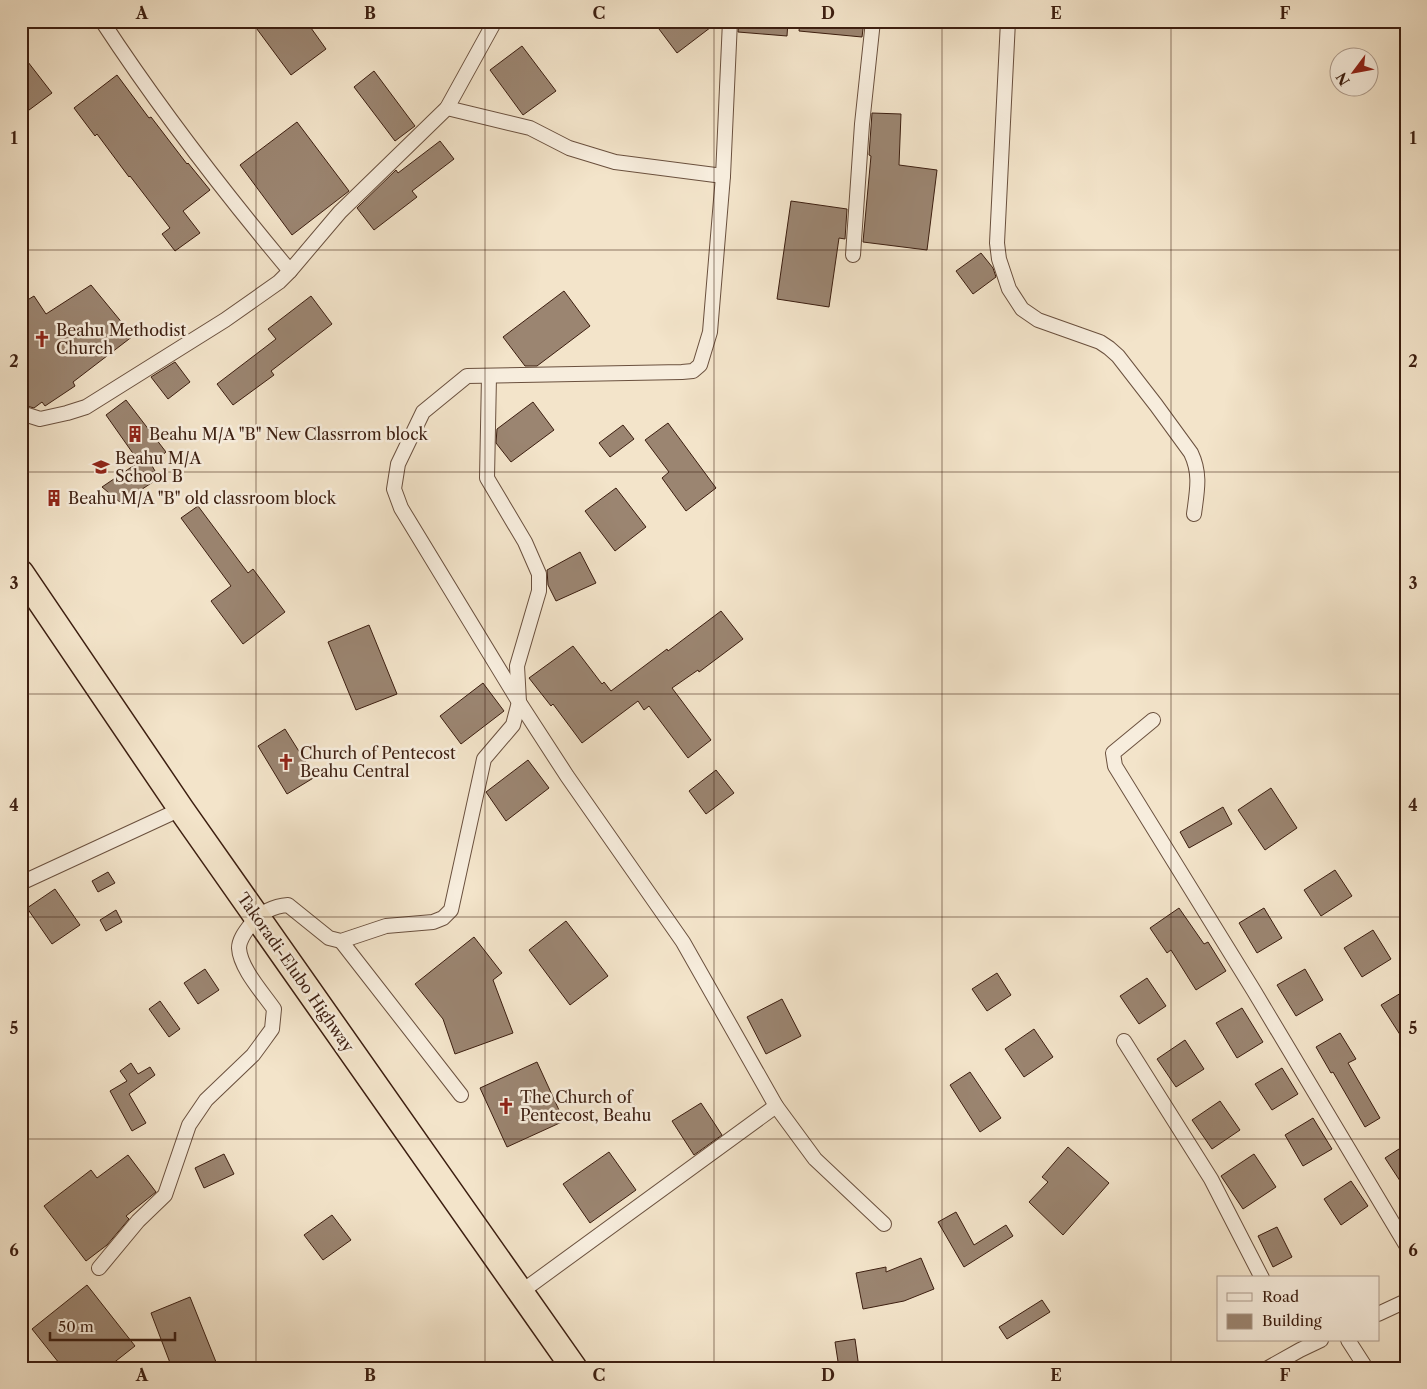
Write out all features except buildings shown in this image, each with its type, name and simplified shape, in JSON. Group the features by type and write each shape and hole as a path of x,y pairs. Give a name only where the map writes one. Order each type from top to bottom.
{"highway":[{"name":"Takoradi-Elubo Highway","path":"21,573 181,809 574,1368"}],"street":[{"path":"102,21 136,73 249,222 290,271"},
{"path":"21,413 40,419 86,407 225,320 279,282 340,212 447,108 495,21"},
{"path":"730,21 723,176 710,332 700,365 692,371 682,372 467,376 423,412 398,464 394,489 401,508 519,702 567,776 683,942 776,1106 815,1159 884,1224"},
{"path":"853,256 862,124 873,21"},
{"path":"1008,21 997,243 999,259 1009,289 1022,309 1038,320 1100,342 1118,356 1191,453 1197,466 1198,478 1194,514"},
{"path":"447,108 530,128 569,148 615,162 723,176"},
{"path":"99,1268 138,1221 165,1195 189,1125 206,1100 253,1055 272,1029 274,1009 244,965 239,948 243,935 257,916 280,906 288,906 330,938 341,941 386,926 433,922 443,918 451,910 484,759 513,725 519,702 517,666 540,591 539,574 525,542 487,478 489,376"},
{"path":"1152,720 1113,753 1115,766 1254,991 1406,1245"},
{"path":"21,883 181,809"},
{"path":"341,941 461,1095"},
{"path":"1124,1041 1211,1179 1261,1276"},
{"path":"521,1292 776,1106"},
{"path":"1380,1313 1406,1301"},
{"path":"1268,1368 1297,1345 1311,1342"},
{"path":"1349,1342 1366,1368"}],"place":[{"name":"Beahu Methodist Church","path":"42,339"},
{"name":"Beahu M/A \"B\" New Classrrom block","path":"135,434"},
{"name":"Beahu M/A School B","path":"101,467"},
{"name":"Beahu M/A \"B\" old classroom block","path":"54,498"},
{"name":"Church of Pentecost Beahu Central","path":"286,762"},
{"name":"The Church of Pentecost, Beahu","path":"506,1106"}]}
